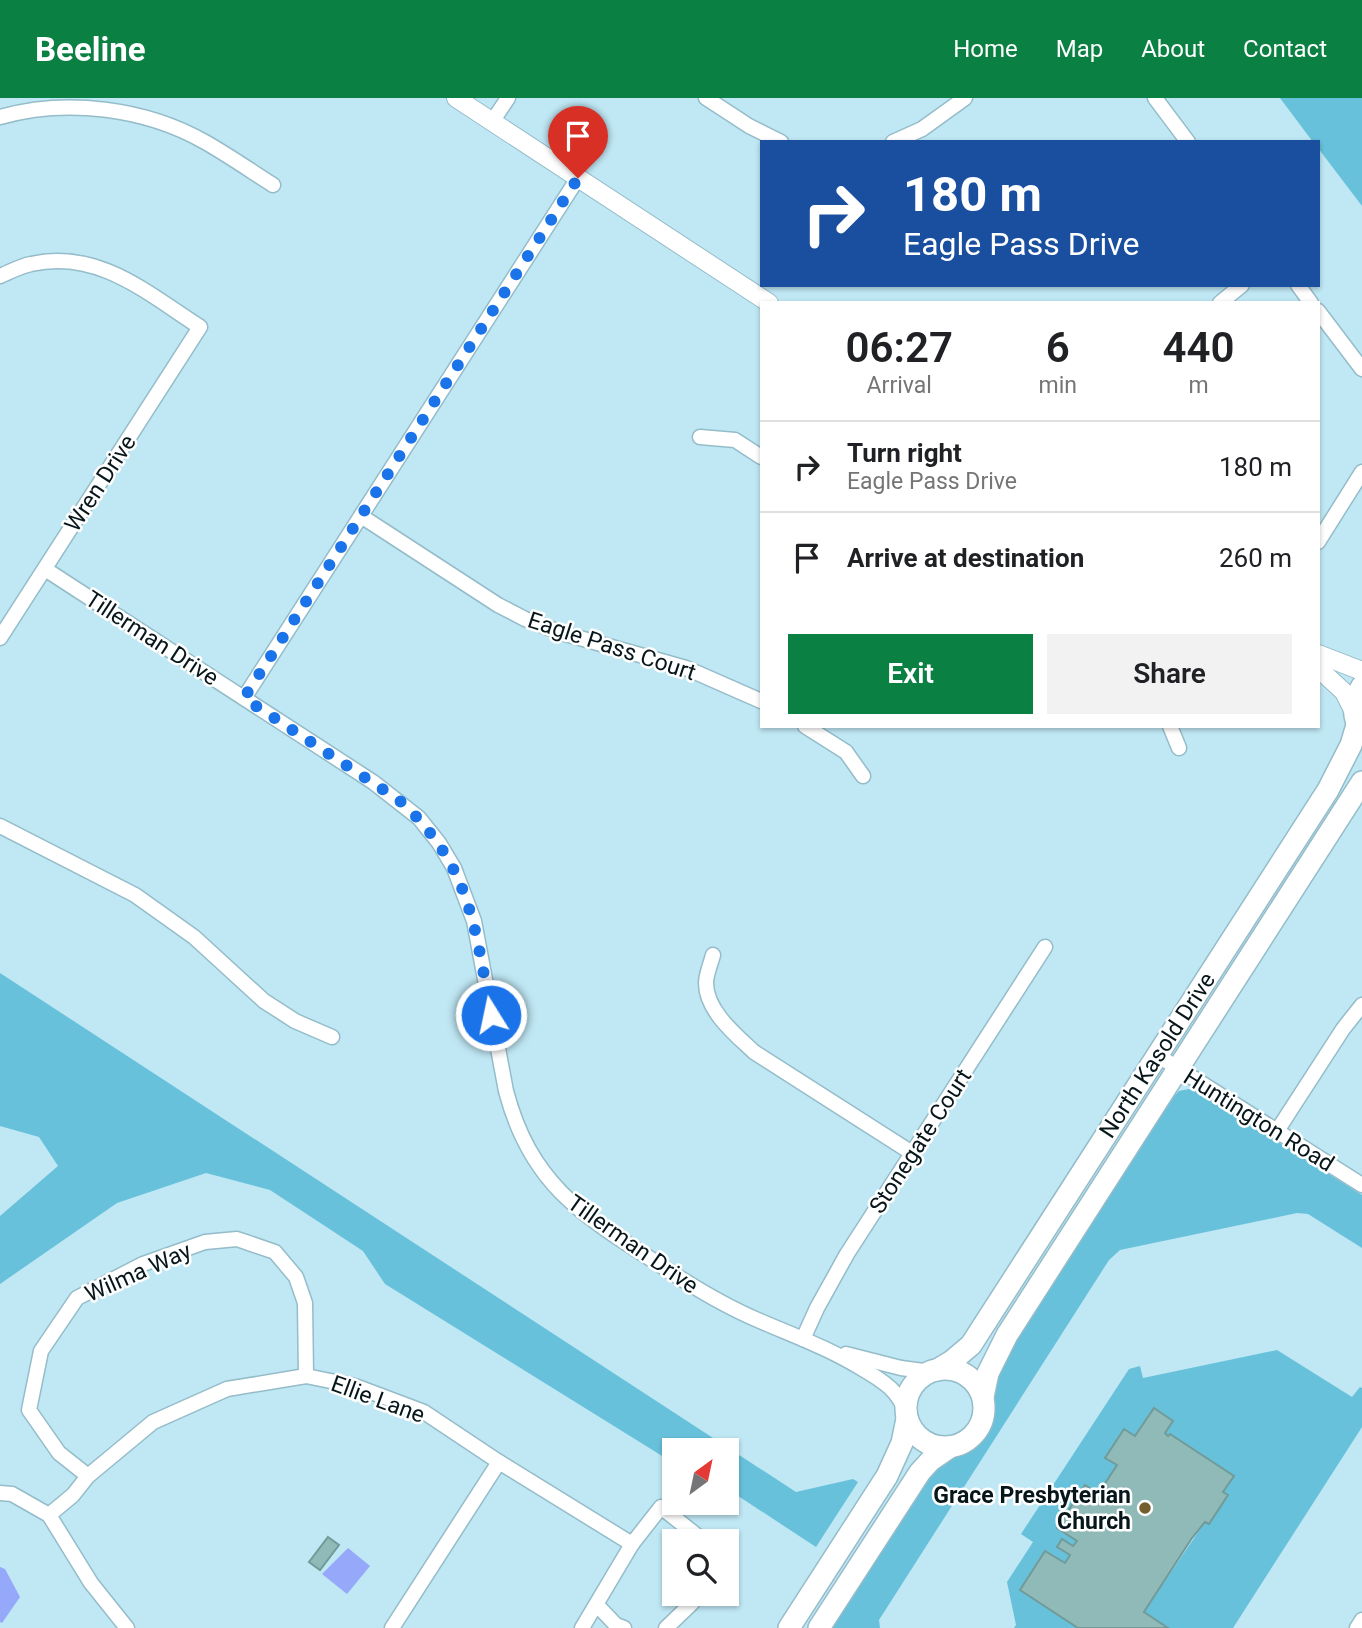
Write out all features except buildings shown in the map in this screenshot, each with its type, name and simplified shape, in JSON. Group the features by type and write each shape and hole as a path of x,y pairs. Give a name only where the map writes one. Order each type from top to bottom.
{"main road":[{"name":"North Kasold Drive","path":"934,1371 952,1362 971,1345 1328,790 1351,745 1358,723 1356,696 1362,686"},
{"name":"North Kasold Drive","path":"983,1397 988,1373 1007,1335 1362,782"},
{"path":"789,1628 887,1476 902,1443 907,1398 912,1387 920,1378 934,1371 948,1369 965,1374 974,1381 983,1397 985,1413 980,1428 965,1443 950,1447 940,1447 923,1441 911,1428 907,1415"},
{"path":"818,1628 920,1472 931,1460 950,1447"}],"street":[{"path":"456,98 766,301"},
{"path":"492,122 508,98"},
{"path":"706,98 749,126 777,140"},
{"path":"897,140 922,129 965,98"},
{"path":"1155,98 1186,140"},
{"path":"0,117 63,107 98,107 133,113 170,125 204,142 273,185"},
{"path":"244,698 578,178"},
{"name":"Wren Drive","path":"0,276 29,264 57,260 80,262 106,269 129,281 200,327 0,638"},
{"path":"1222,301 1240,287"},
{"path":"1320,314 1362,369"},
{"path":"700,438 735,440 760,456"},
{"path":"1320,539 1362,472"},
{"name":"Eagle Pass Court","path":"360,516 498,605 525,619 562,633 686,668 760,701"},
{"name":"Tillerman Drive","path":"45,569 399,800 419,818 454,868 474,920 513,1117 535,1162 550,1183 591,1221 701,1292 758,1321 837,1353 887,1385 895,1393 907,1415"},
{"path":"1320,655 1362,671"},
{"path":"1320,670 1344,692 1358,723"},
{"path":"808,728 846,752 863,776"},
{"path":"1171,728 1179,748"},
{"path":"0,826 135,895 194,937 264,1000 295,1021 332,1037"},
{"name":"Stonegate Court","path":"803,1339 836,1272 1045,947"},
{"path":"713,955 706,982 710,998 721,1018 736,1035 754,1052 912,1153"},
{"path":"1277,1131 1343,1029 1362,1005"},
{"name":"Huntington Road","path":"1157,1055 1362,1185"},
{"name":"Wilma Way","path":"88,1476 59,1453 29,1410 41,1351 77,1298 143,1265 205,1242 237,1239 275,1252 296,1277 305,1303 306,1376"},
{"name":"Tillerman Drive","path":"837,1353 901,1368 934,1371"},
{"name":"Ellie Lane","path":"49,1515 73,1495 88,1476 153,1422 227,1388 306,1376 355,1386 424,1412 632,1544"},
{"path":"392,1628 499,1462"},
{"path":"0,1493 12,1494 49,1515 91,1583 127,1628"},
{"path":"582,1628 632,1544 661,1507 689,1529"},
{"path":"597,1605 616,1625 624,1628"},
{"path":"666,1628 689,1606"},
{"path":"1357,1628 1362,1620"}],"shaded area":[{"path":"1280,98 1362,98 1362,206 1320,151 1320,140 1312,140"},
{"path":"0,973 713,1438 662,1438 662,1456 385,1284 363,1251 270,1190 206,1173 117,1203 0,1284 0,1216 58,1166 39,1137 0,1126"},
{"path":"1189,1089 1199,1092 1362,1195 1362,1248 1308,1214 1297,1213 1120,1250 1109,1260 879,1620 880,1628 832,1628 906,1505 943,1460 974,1447 987,1433 993,1416 992,1379 1029,1312 1055,1281 1172,1098 1179,1091"},
{"path":"1277,1350 1352,1397 1362,1388 1362,1427 1233,1628 1168,1628 1144,1612 1205,1522 1209,1524 1227,1495 1223,1492 1234,1476 1170,1434 1135,1436 1124,1429 1105,1457 1117,1465 1098,1494 1085,1486 1058,1528 1077,1541 1073,1546 1062,1539 1057,1547 1070,1555 1065,1563 1020,1590 1078,1628 1014,1628 1016,1625 1007,1582 1033,1542 1021,1534 1129,1369 1140,1366 1143,1378"},
{"path":"739,1455 796,1492 853,1479 858,1482 816,1547 739,1497"},
{"path":"348,1548 370,1566 347,1594 322,1574"},
{"path":"0,1567 5,1569 20,1597 2,1623 0,1622"}],"place":[{"name":"Grace Presbyterian Church","path":"1145,1508"}],"route":[{"path":"491,1015 474,920 454,868 439,843 419,818 399,800 244,698 578,178"}]}
